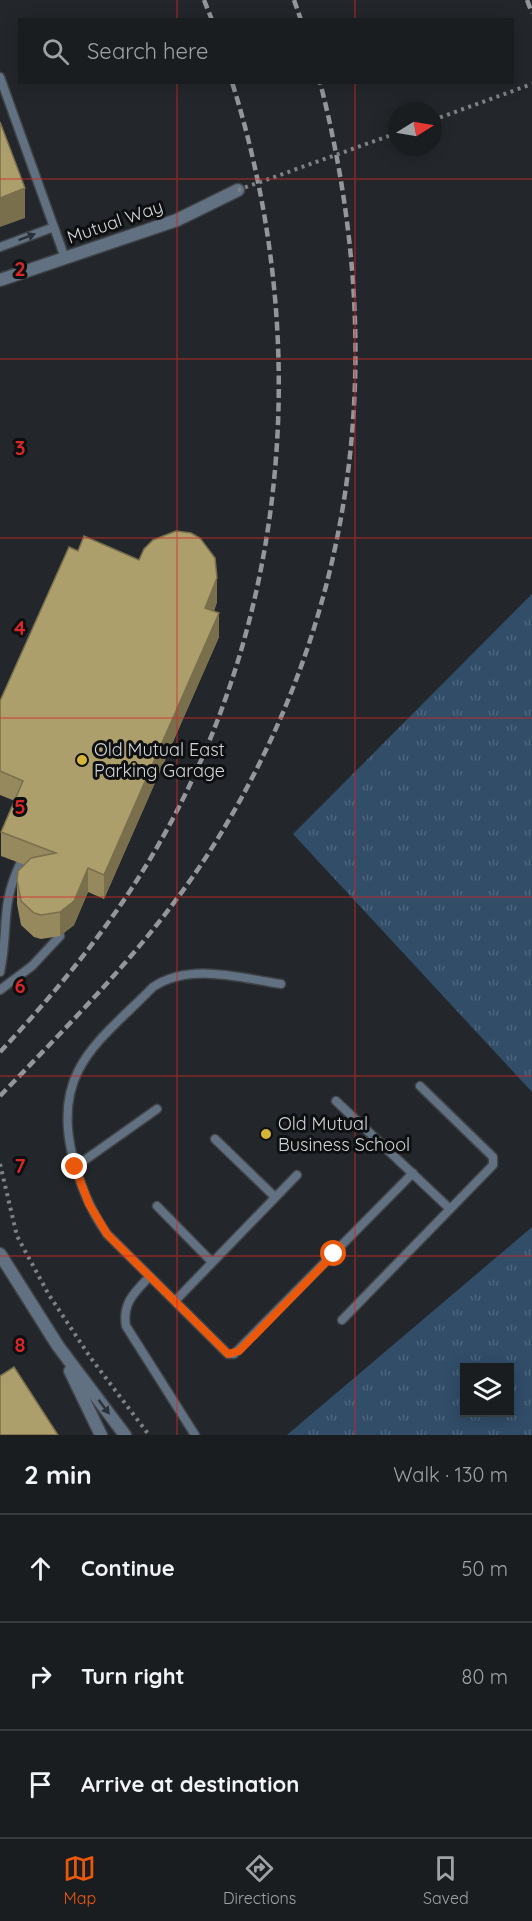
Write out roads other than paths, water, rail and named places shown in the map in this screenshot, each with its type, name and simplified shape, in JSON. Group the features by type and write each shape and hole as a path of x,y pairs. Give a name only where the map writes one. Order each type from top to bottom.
{"street":[{"name":"Mutual Way","path":"0,280 177,220 238,190"},
{"path":"0,1254 58,1346 125,1435"},
{"path":"58,1346 101,1435"}],"lane":[{"path":"0,77 65,258"},
{"path":"0,247 54,227"},
{"path":"0,972 4,952 3,905 8,885 20,864"},
{"path":"0,990 16,980 60,936"},
{"path":"281,984 195,973 168,977 153,987 93,1049 79,1067 70,1086 66,1124 75,1167 98,1221 149,1277 228,1354 234,1354 413,1173"},
{"path":"342,1320 493,1165 495,1160 420,1086"},
{"path":"336,1101 450,1209"},
{"path":"75,1167 158,1109"},
{"path":"215,1138 275,1197"},
{"path":"175,1301 297,1174"},
{"path":"157,1206 212,1262"},
{"path":"149,1277 128,1300 124,1317 126,1326 195,1435"}],"railway":[{"path":"204,0 211,18"},
{"path":"294,0 300,18"},
{"path":"527,0 532,13"},
{"path":"0,1052 97,938 126,897 180,804 223,707 253,606 272,502 279,397 274,291 259,186 233,84"},
{"path":"0,1096 114,975 192,878 215,843 264,754 303,662 330,569 348,474 355,377 353,280 341,181 320,84"}],"place":[{"name":"Old Mutual East Parking Garage","path":"82,760"},
{"name":"Old Mutual Business School","path":"266,1134"}]}
